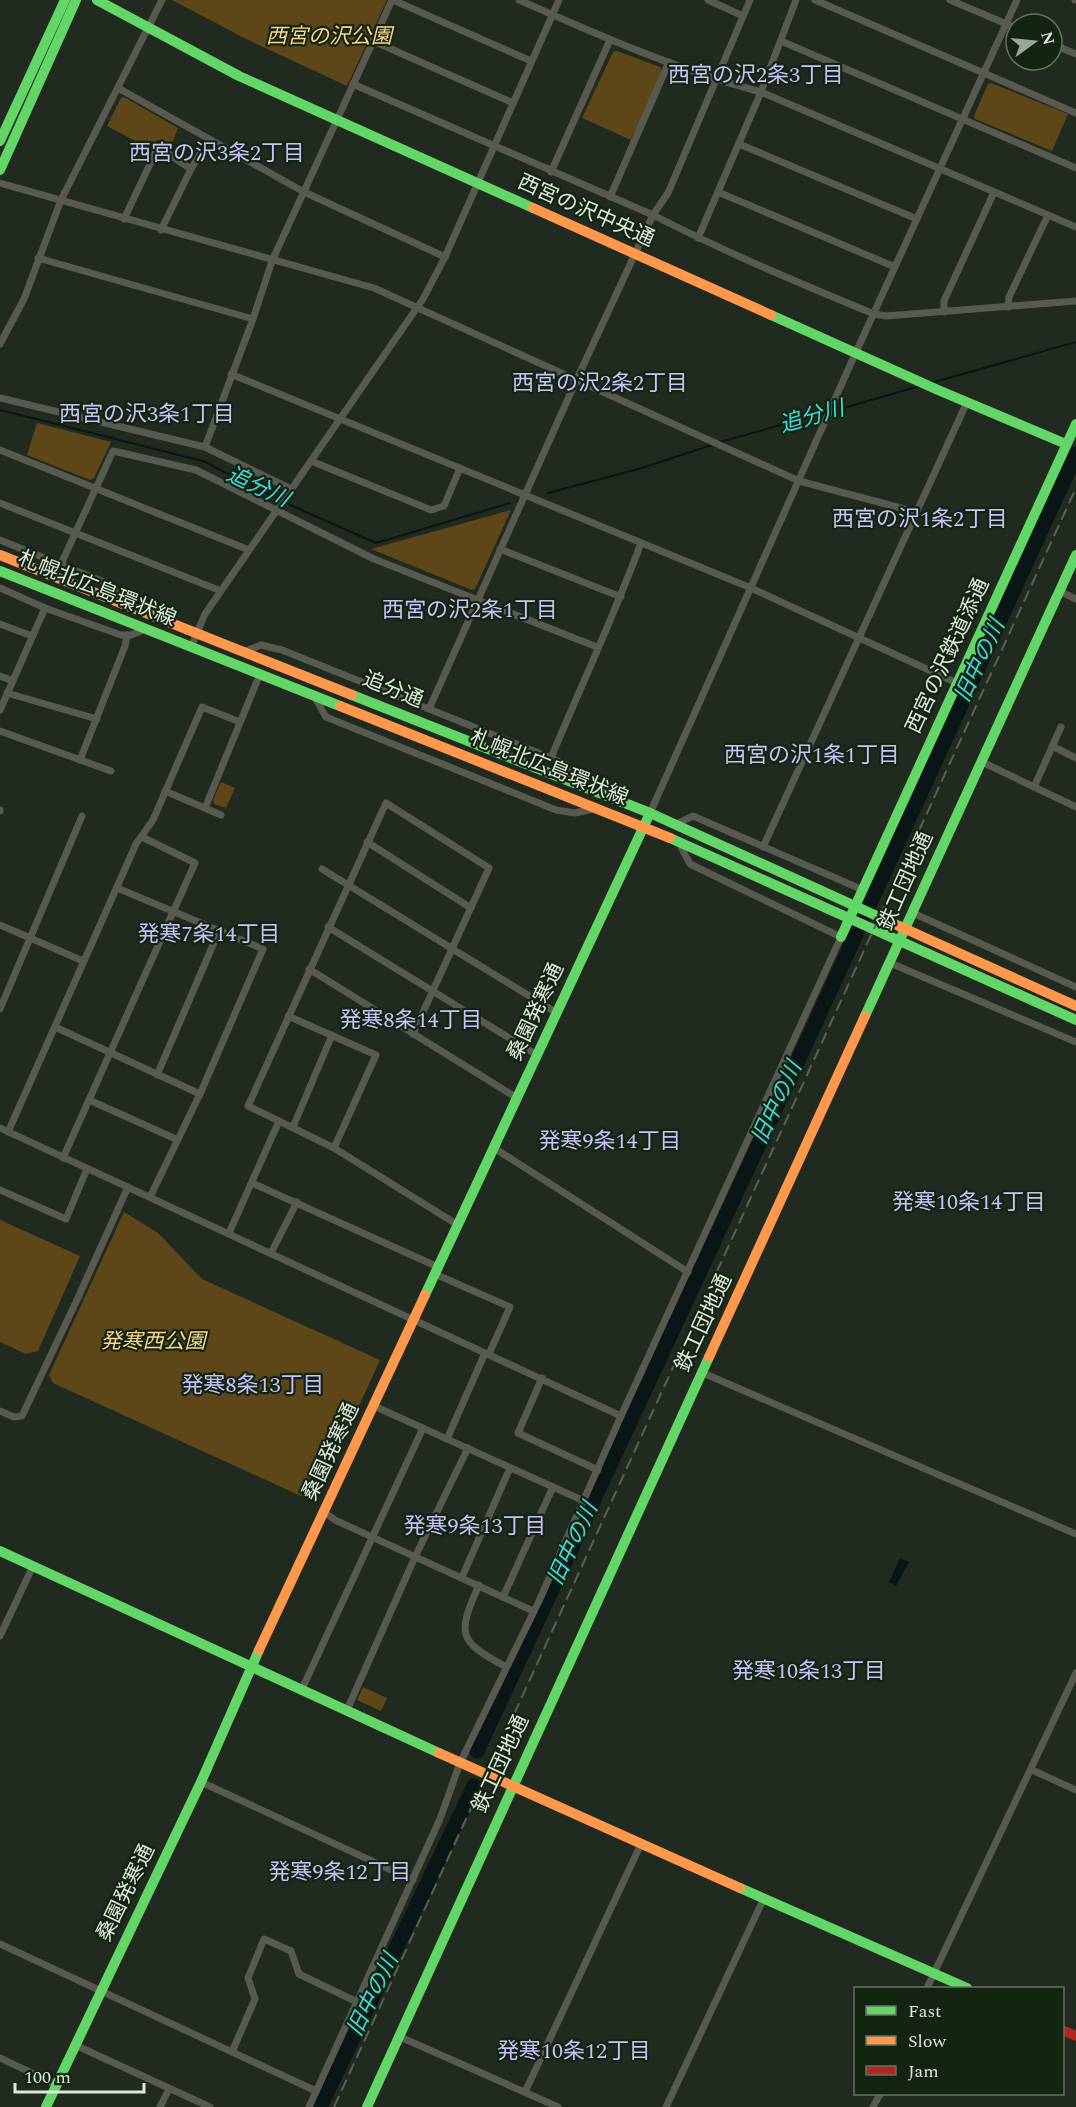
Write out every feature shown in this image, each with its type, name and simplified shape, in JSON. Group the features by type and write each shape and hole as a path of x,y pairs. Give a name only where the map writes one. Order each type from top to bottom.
{"street":[{"path":"0,141 65,0"},
{"path":"0,170 76,0"},
{"name":"西宮の沢中央通","path":"97,0 239,76 938,390 1066,444"},
{"path":"0,344 24,299 61,200 162,0"},
{"path":"205,447 272,261 393,0 531,61"},
{"path":"519,0 610,40 717,80 761,92 1076,227"},
{"path":"191,646 205,614 416,309 445,257 559,0"},
{"path":"708,0 743,16"},
{"path":"429,709 576,381 653,215 668,193 750,0"},
{"path":"698,238 761,92 796,0"},
{"path":"815,0 1076,113"},
{"path":"950,0 1004,23"},
{"path":"650,813 856,352 1004,28"},
{"path":"551,172 610,40"},
{"path":"373,41 513,103"},
{"path":"781,41 1076,168"},
{"path":"610,198 669,62"},
{"path":"353,84 874,314 886,316 1076,301"},
{"path":"118,88 304,192 445,257"},
{"path":"161,230 209,139"},
{"path":"739,144 917,219"},
{"path":"124,219 158,147 192,169"},
{"path":"0,183 374,288 798,481 916,512"},
{"path":"718,192 895,267"},
{"path":"944,312 944,301 994,192"},
{"path":"1008,307 1009,297 1047,214"},
{"path":"38,258 253,319"},
{"path":"231,374 751,588 957,683"},
{"path":"0,398 205,447 289,492"},
{"path":"763,847 967,402"},
{"name":"西宮の沢鉄道添通","path":"841,937 1076,423"},
{"path":"0,450 249,550"},
{"path":"61,564 112,450 196,470 278,508 374,559 597,647"},
{"path":"311,461 431,510 444,506 460,468"},
{"path":"0,503 221,591"},
{"path":"0,540 104,582 115,589 121,603"},
{"path":"551,758 597,647 621,597 641,543"},
{"path":"500,549 621,597"},
{"name":"札幌北広島環状線","path":"0,555 121,603"},
{"name":"鉄工団地通","path":"367,2107 1076,555"},
{"name":"札幌北広島環状線","path":"0,571 644,826 1076,1020"},
{"path":"0,588 45,608 121,635 146,629"},
{"path":"1059,591 1076,599"},
{"name":"追分通","path":"121,603 650,813"},
{"path":"0,710 45,608"},
{"path":"0,624 32,636"},
{"path":"80,760 125,646 127,635"},
{"path":"243,652 261,645 282,650 551,758 566,765 575,784"},
{"path":"205,808 260,674"},
{"path":"0,676 13,681"},
{"path":"7,693 97,719"},
{"path":"314,696 326,717 556,810 575,813 598,808"},
{"path":"8,1132 136,844 153,819 202,707 240,722"},
{"path":"1034,787 1061,726"},
{"path":"0,731 111,771"},
{"path":"1052,746 1076,758"},
{"path":"982,762 1076,807"},
{"path":"165,791 221,815"},
{"path":"413,1034 489,868 386,803 248,1106 334,1148 458,1225"},
{"name":"札幌北広島環状線","path":"650,813 1076,1006"},
{"name":"桑園発寒通","path":"46,2107 201,1782 252,1666 650,813"},
{"path":"0,1009 82,816"},
{"path":"675,825 693,816 863,890"},
{"path":"63,1158 195,863 142,837"},
{"path":"309,2107 440,1819 460,1763 584,1501 841,937 690,864 678,841"},
{"path":"367,842 471,908"},
{"path":"322,868 557,1013"},
{"path":"117,888 262,949 200,1094 176,1139 150,1197"},
{"path":"913,913 1076,987"},
{"path":"0,925 83,961"},
{"path":"328,927 537,1055"},
{"path":"157,1075 219,931"},
{"path":"890,963 1076,1042"},
{"path":"309,969 517,1098"},
{"path":"288,1016 376,1055 334,1148"},
{"path":"55,1027 200,1094"},
{"path":"293,1128 332,1035"},
{"path":"89,1100 176,1139"},
{"path":"229,1233 279,1121"},
{"path":"0,1128 621,1416"},
{"path":"494,1148 688,1272"},
{"path":"0,1190 66,1219 87,1169"},
{"path":"252,1183 510,1307 447,1439"},
{"path":"0,1411 14,1417 21,1416 128,1187"},
{"path":"272,1253 297,1203"},
{"path":"702,1373 1076,1534"},
{"path":"542,1378 518,1433 598,1470"},
{"path":"374,1406 584,1501"},
{"path":"303,1689 423,1428"},
{"path":"347,1710 415,1557 468,1448"},
{"path":"462,1577 510,1468"},
{"path":"503,1597 553,1487"},
{"path":"324,1512 335,1520 533,1611"},
{"path":"0,1551 512,1787 963,1987"},
{"path":"0,1636 33,1566"},
{"path":"478,1585 467,1611 465,1632 470,1644 479,1653 506,1667"},
{"path":"928,1987 1076,1673"},
{"path":"1032,1770 1076,1790"},
{"path":"201,1782 413,1880"},
{"path":"525,2092 641,1844"},
{"path":"666,2107 764,1898"},
{"path":"232,2052 255,1999 248,1978 264,1939 291,1951 298,1974 357,2002"},
{"path":"0,1944 316,2091"},
{"path":"398,2036 558,2107"},
{"path":"75,2045 210,2107"},
{"path":"0,2058 57,2085"},
{"path":"160,2107 169,2088"}],"green space":[{"name":"西宮の沢公園","path":"172,0 387,0 347,86 246,39"},
{"path":"617,51 660,67 662,73 631,140 582,118 613,52"},
{"path":"991,83 1068,114 1052,151 975,119 974,116 988,84"},
{"path":"124,97 178,128 170,149 157,140 152,150 107,126 121,98"},
{"path":"37,423 111,442 94,478 90,480 27,455"},
{"path":"511,510 475,589 472,590 371,549"},
{"path":"221,782 235,788 226,808 214,804 213,800"},
{"name":"発寒西公園","path":"124,1212 158,1233 202,1279 380,1360 318,1495 312,1501 53,1383 49,1375"},
{"path":"0,1220 80,1256 38,1351 26,1354 0,1342"},
{"path":"363,1687 387,1698 381,1711 357,1700"}],"shaded area":[{"path":"900,1558 909,1562 896,1586 889,1582"}],"waterway":[{"name":"追分川","path":"931,383 1076,342"},
{"name":"追分川","path":"833,411 920,386"},
{"name":"追分川","path":"0,410 203,461 288,504 376,543 510,503"},
{"name":"追分川","path":"720,442 828,412"},
{"name":"追分川","path":"548,493 642,468 712,445"},
{"name":"旧中の川","path":"477,1751 814,1026 1076,454"},
{"name":"旧中の川","path":"320,2107 474,1786"}],"railway":[{"path":"334,2107 1076,488"}],"traffic: fast":[{"path":"0,141 65,0"},
{"path":"0,170 76,0"},
{"path":"97,0 239,76 533,208"},
{"path":"771,315 938,390 1066,444"},
{"path":"841,937 1076,424"},
{"path":"865,1016 1076,555"},
{"path":"0,571 340,706"},
{"path":"352,695 650,813 899,926"},
{"path":"425,1295 650,813"},
{"path":"670,838 1076,1020"},
{"path":"367,2107 709,1357"},
{"path":"0,1551 439,1753"},
{"path":"46,2107 201,1782 259,1650"},
{"path":"740,1888 965,1987"}],"traffic: slow":[{"path":"533,208 771,315"},
{"path":"0,555 352,695"},
{"path":"340,706 670,838"},
{"path":"899,926 1076,1006"},
{"path":"709,1357 865,1016"},
{"path":"259,1650 425,1295"},
{"path":"439,1753 740,1888"}],"traffic: jam":[{"path":"1064,2031 1076,2036"}],"district":[{"name":"西宮の沢2条3丁目","path":"756,75"},
{"name":"西宮の沢3条2丁目","path":"217,153"},
{"name":"西宮の沢2条2丁目","path":"600,383"},
{"name":"西宮の沢3条1丁目","path":"147,414"},
{"name":"西宮の沢1条2丁目","path":"920,519"},
{"name":"西宮の沢2条1丁目","path":"470,610"},
{"name":"西宮の沢1条1丁目","path":"812,755"},
{"name":"発寒7条14丁目","path":"209,934"},
{"name":"発寒8条14丁目","path":"411,1020"},
{"name":"発寒9条14丁目","path":"610,1141"},
{"name":"発寒10条14丁目","path":"969,1202"},
{"name":"発寒8条13丁目","path":"253,1385"},
{"name":"発寒9条13丁目","path":"475,1526"},
{"name":"発寒10条13丁目","path":"809,1671"},
{"name":"発寒9条12丁目","path":"340,1872"},
{"name":"発寒10条12丁目","path":"574,2051"}]}
